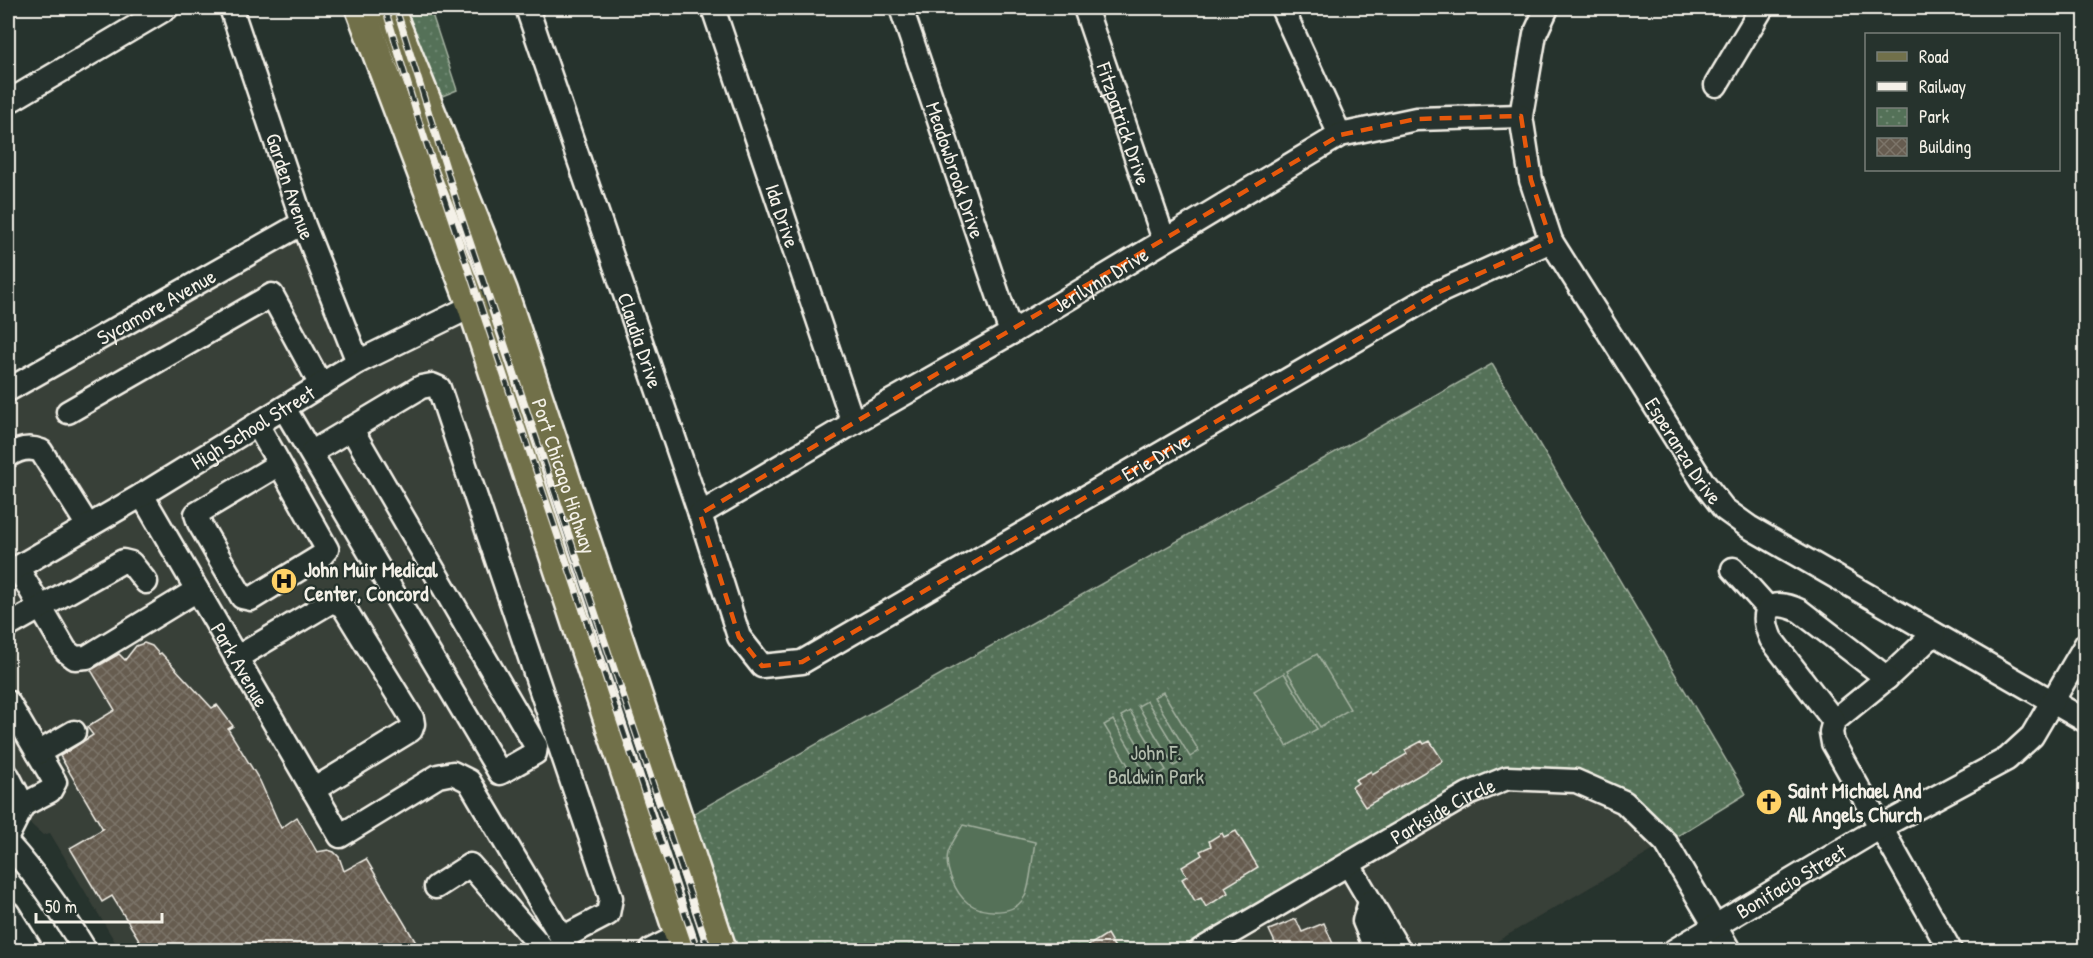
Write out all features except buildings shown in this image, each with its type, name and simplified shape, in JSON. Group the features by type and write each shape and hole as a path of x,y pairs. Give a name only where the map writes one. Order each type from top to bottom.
{"main road":[{"name":"Port Chicago Highway","path":"360,8 472,306 681,943"},
{"name":"Port Chicago Highway","path":"389,8 503,291 718,940"},
{"path":"681,943 718,940"}],"street":[{"path":"8,102 167,8"},
{"name":"Garden Avenue","path":"231,8 303,223 358,362"},
{"name":"Claudia Drive","path":"527,8 700,514 739,637 762,666"},
{"name":"Ida Drive","path":"713,8 853,423"},
{"name":"Meadowbrook Drive","path":"901,8 1011,333"},
{"name":"Fitzpatrick Drive","path":"1085,8 1164,240"},
{"path":"1282,8 1340,135"},
{"name":"Esperanza Drive","path":"1547,8 1535,34 1521,116 1531,180 1551,241 1703,482 1724,509 1749,527 2085,721"},
{"path":"1716,85 1762,8"},
{"name":"Jerilynn Drive","path":"700,514 1011,333 1340,135 1416,119 1521,116"},
{"name":"Sycamore Avenue","path":"8,390 303,223"},
{"name":"Erie Drive","path":"762,666 802,662 1439,292 1551,241"},
{"name":"High School Street","path":"12,570 142,495 358,362 503,291"},
{"path":"68,412 272,295 321,385"},
{"path":"312,452 421,387 432,385 439,387 611,898 608,914 559,946 470,865 436,887"},
{"path":"284,408 500,773 535,753 536,746 351,428"},
{"path":"257,424 327,549 321,556 250,599 242,597 196,514 279,464"},
{"path":"8,456 13,452 31,447 41,451 88,526"},
{"name":"Park Avenue","path":"142,495 340,836 438,776 453,773 469,781 559,946"},
{"path":"8,626 123,561 132,563 146,582"},
{"path":"12,570 41,608 66,651 75,658 87,657 197,590"},
{"path":"1733,570 1768,608"},
{"path":"236,658 332,601 343,606 412,718 411,730 313,790"},
{"path":"1834,721 1771,639 1765,625 1765,613 1768,608 1787,605 1800,611 1887,678"},
{"path":"1934,634 1887,678 1834,721 1831,732 1833,742 1950,951"},
{"name":"Bonifacio Street","path":"1675,951 1881,827 2007,759 2032,736 2085,644"},
{"path":"8,702 55,782 50,791 23,805 8,835"},
{"path":"38,753 74,732"},
{"path":"8,776 23,805"},
{"name":"Parkside Circle","path":"1201,951 1468,794 1507,778 1576,781 1624,802 1666,843 1729,951"},
{"path":"8,844 54,901 84,950"},
{"path":"1349,865 1399,951"},
{"path":"1370,902 1364,921 1376,951"},
{"path":"8,913 31,951"},
{"path":"651,951 681,943"}],"highlighted area":[{"path":"1521,116 1531,180 1551,241 1439,292 802,662 762,666 739,637 700,514 1340,135 1416,119"}],"shaded area":[{"name":"John Muir Medical Center, Concord","path":"303,223 359,362 472,306 684,950 120,950 50,833 43,835 8,804 8,390"},
{"path":"1576,781 1666,843 1482,950 1201,950 1468,794"},
{"path":"8,888 48,950 8,950"}],"green space":[{"path":"396,8 430,8 457,90 425,103"},
{"name":"John F. Baldwin Park","path":"1492,364 1746,794 1666,843 1624,802 1507,778 1201,950 722,950 680,821"},
{"path":"1317,654 1350,709 1320,727 1287,671"},
{"path":"1284,673 1317,729 1287,746 1254,691"},
{"path":"1163,692 1199,751 1190,757 1154,697"},
{"path":"1147,701 1183,761 1174,766 1138,706"},
{"path":"1130,711 1166,770 1157,776 1121,716"},
{"path":"1113,720 1149,780 1140,785 1104,725"},
{"path":"963,825 1035,842 1027,892 1014,907 1007,910 990,911 975,907 959,894 949,873 947,859 951,846"}],"railway":[{"path":"385,8 449,212 697,950"},
{"path":"396,8 459,209 709,950"}],"place":[{"name":"John Muir Medical Center, Concord","path":"284,581"},
{"name":"Saint Michael And All Angels Church","path":"1769,802"}]}
